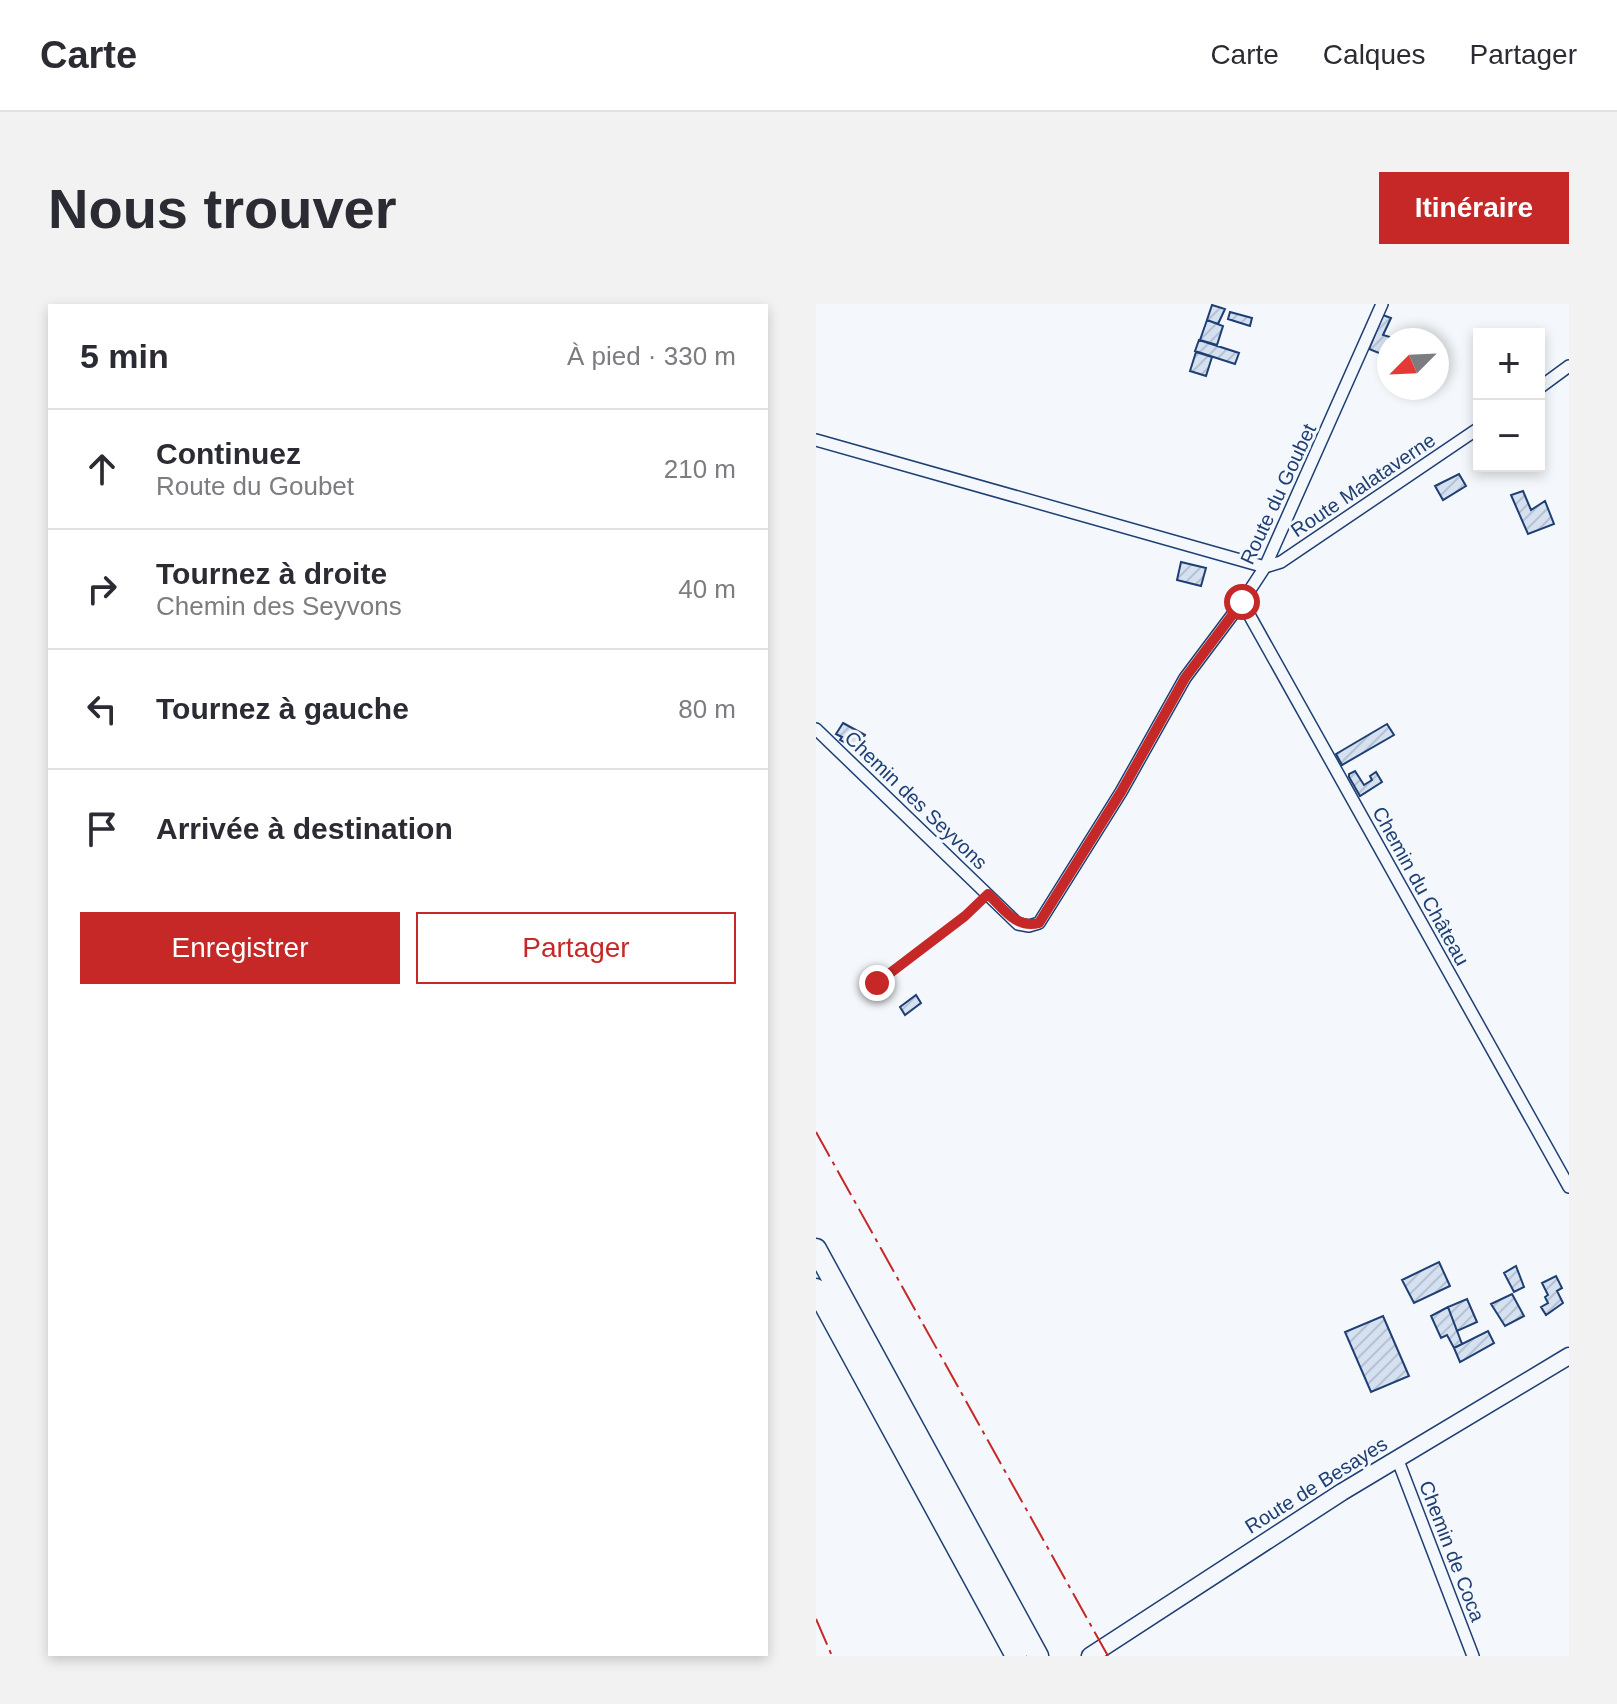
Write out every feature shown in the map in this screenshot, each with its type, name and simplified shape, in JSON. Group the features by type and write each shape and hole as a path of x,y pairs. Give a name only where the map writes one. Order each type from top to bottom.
{"highway":[{"path":"816,1249 1038,1656"},
{"path":"816,1289 1016,1656"}],"street":[{"name":"Route du Goubet","path":"1029,926 1039,923 1121,792 1185,678 1265,567 1382,304"},
{"path":"1545,384 1569,366"},
{"name":"Route Malataverne","path":"1265,567 1281,562 1473,432"},
{"path":"816,440 1265,567"},
{"name":"Chemin du Château","path":"1242,602 1569,1187"},
{"name":"Chemin des Seyvons","path":"816,729 1018,924 1029,926"},
{"name":"Route de Besayes","path":"1090,1656 1397,1458 1569,1356"},
{"name":"Chemin de Coca","path":"1397,1458 1473,1656"}],"path":[{"path":"877,983 965,916 988,894"}],"building":[{"path":"1212,305 1225,309 1218,324 1207,320"},
{"path":"1230,312 1252,318 1250,326 1228,319"},
{"path":"1383,315 1391,318 1386,328 1378,328"},
{"path":"1207,320 1223,326 1217,345 1200,340"},
{"path":"1377,330 1377,352 1369,349"},
{"path":"1199,340 1239,353 1235,364 1195,351"},
{"path":"1196,352 1212,357 1206,376 1190,371"},
{"path":"1459,474 1466,486 1443,500 1435,486"},
{"path":"1523,491 1531,510 1545,501 1554,524 1528,534 1511,495"},
{"path":"1181,562 1206,568 1201,586 1177,580"},
{"path":"843,723 865,735 857,749 840,740 842,737 836,734"},
{"path":"1387,724 1394,735 1342,765 1336,754"},
{"path":"1355,771 1364,785 1372,780 1370,776 1376,772 1382,782 1360,796 1349,777"},
{"path":"916,995 921,1003 905,1015 900,1007"},
{"path":"1439,1262 1450,1286 1414,1303 1402,1280"},
{"path":"1516,1266 1524,1287 1514,1292 1504,1273"},
{"path":"1556,1276 1562,1288 1557,1291 1563,1303 1546,1315 1541,1307 1548,1303 1545,1297 1548,1295 1542,1283"},
{"path":"1512,1294 1524,1316 1505,1326 1491,1304"},
{"path":"1467,1299 1477,1322 1457,1331 1448,1307"},
{"path":"1448,1307 1462,1344 1454,1348 1447,1335 1441,1338 1431,1316"},
{"path":"1383,1316 1409,1376 1371,1392 1345,1332"},
{"path":"1488,1331 1494,1343 1460,1362 1454,1348"}],"power":[{"path":"816,1132 1108,1656"},
{"path":"816,1619 832,1656"}],"route":[{"path":"877,983 965,916 988,894 1018,924 1029,926 1039,923 1121,792 1185,678 1242,602"}]}
